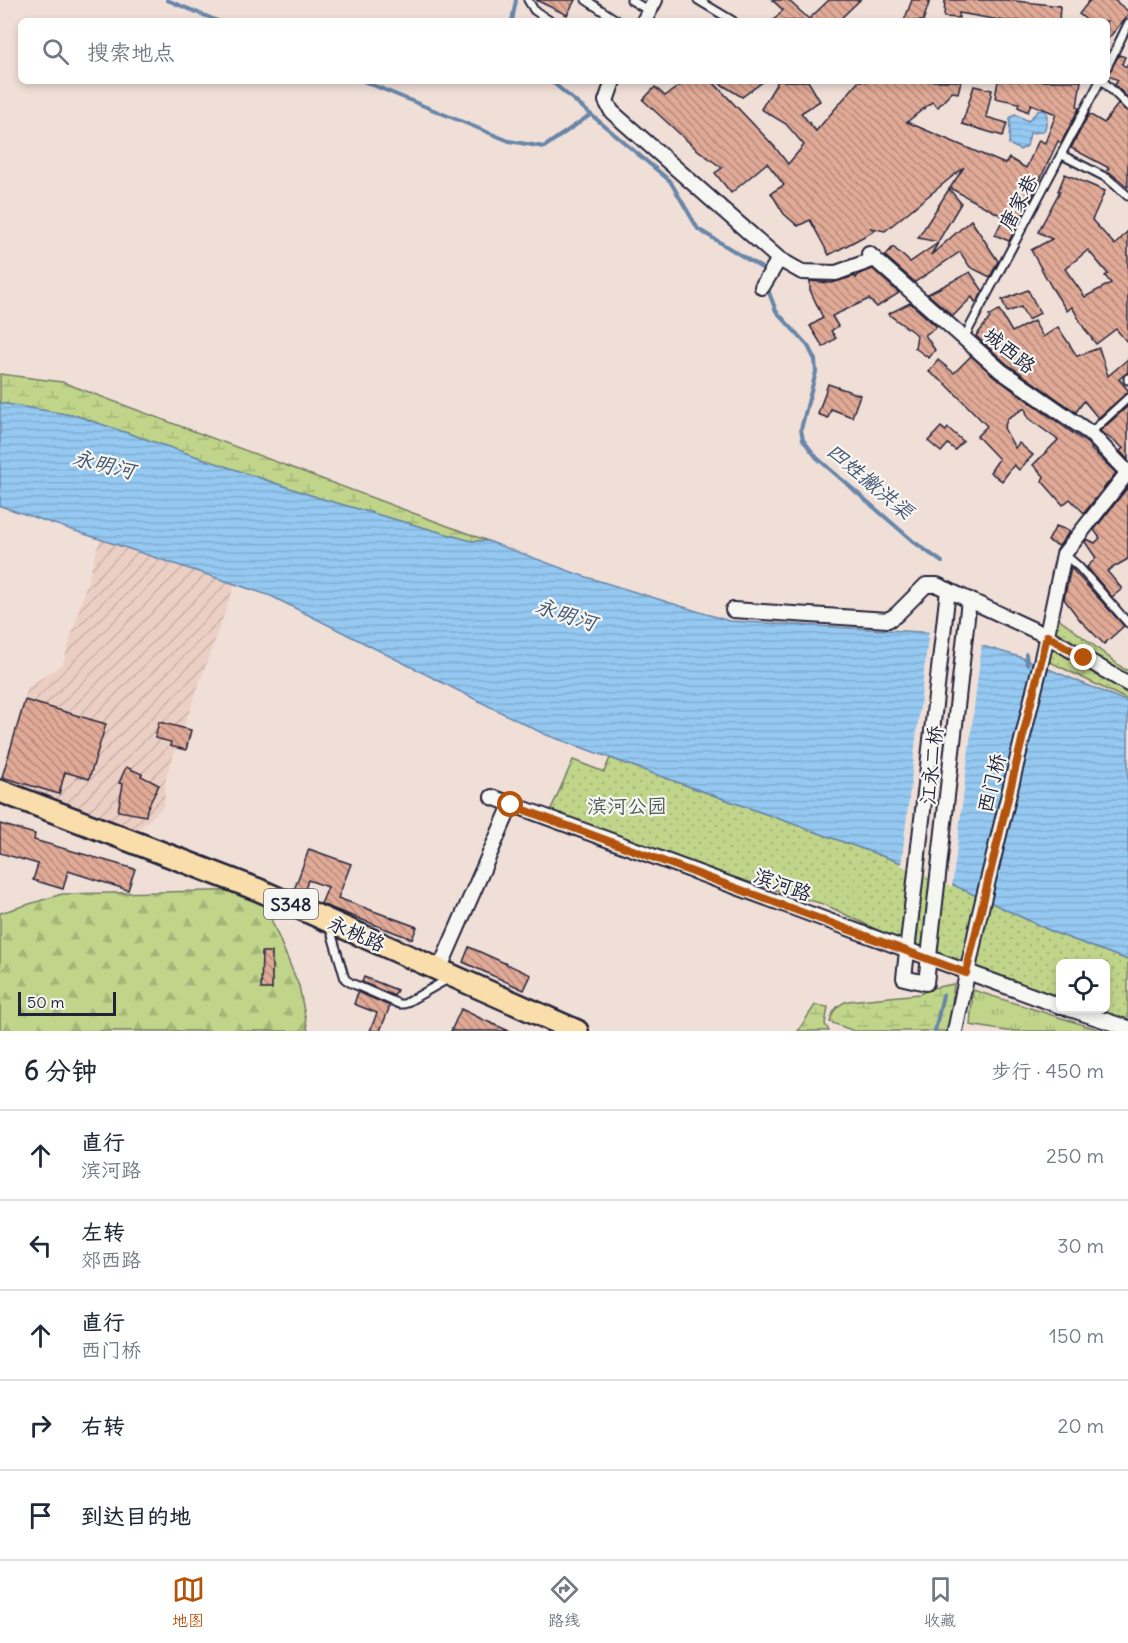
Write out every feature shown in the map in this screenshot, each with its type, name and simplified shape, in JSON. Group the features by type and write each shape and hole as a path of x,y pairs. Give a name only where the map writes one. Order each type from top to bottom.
{"main road":[{"name":"永桃路","path":"0,791 260,890 577,1031"}],"street":[{"path":"612,84 606,100 612,112 776,265 762,287"},
{"name":"城西路","path":"776,265 802,272 836,273 872,256 1001,371 1090,433 1128,472"},
{"path":"1064,554 1128,472"},
{"name":"西门桥","path":"955,1031 966,973 1042,658 1064,554"},
{"path":"733,610 888,620 926,585 937,585 1047,636 1128,684"},
{"name":"江永二桥","path":"948,590 904,978 926,982 969,600"},
{"name":"滨河路","path":"492,797 1056,1005"},
{"path":"446,973 511,805"},
{"path":"1082,1013 1128,1028"}],"lane":[{"path":"528,0 534,10 546,18"},
{"path":"586,0 613,18"},
{"path":"631,0 649,11"},
{"path":"698,0 728,18"},
{"path":"1110,61 1128,24"},
{"name":"唐家巷","path":"964,338 1100,84"},
{"path":"1105,84 1128,106"},
{"path":"1062,155 1107,178 1128,196"},
{"path":"1090,433 1128,398"},
{"path":"1064,554 1079,567 1128,623"},
{"path":"328,920 345,979 351,983 399,1004 404,1004 446,973"}],"shaded area":[{"path":"100,539 235,584 166,776 164,806 128,840 0,786 28,687 63,664"}],"green space":[{"path":"0,374 62,382 488,541 471,541 319,498 77,416 0,403"},
{"path":"1052,613 1128,670 1128,700 1042,658"},
{"name":"滨河公园","path":"610,758 924,871 1053,932 1128,960 1128,1028 1080,1013 1110,1013 1110,959 1056,959 1056,1005 966,973 826,905 593,835 547,818 573,760 604,772"},
{"path":"259,890 299,986 308,1031 0,1031 0,913 62,894"},
{"path":"954,984 949,1031 854,1031 830,1022 836,1008 848,1001 920,994 932,988"},
{"path":"973,990 1103,1031 1007,1031 970,1025"},
{"path":"815,1005 828,1007 825,1024 829,1031 798,1031"}],"water":[{"path":"1042,110 1046,112 1047,118 1045,129 1042,132 1030,133 1027,146 1020,150 1009,144 1010,118 1015,114 1028,121"},
{"name":"永明河","path":"0,403 77,416 319,498 471,541 488,541 580,575 729,621 938,633 1020,657 1128,702 1128,960 1053,932 924,871 544,734 271,596 0,506"}],"pier":[{"path":"929,629 982,643 952,887 901,866"}],"building":[{"path":"536,0 575,0 567,15"},
{"path":"772,0 788,0 808,18 776,18 783,10"},
{"path":"829,0 860,0 841,18 810,18"},
{"path":"912,0 930,0 924,18 905,18"},
{"path":"945,0 1007,0 1060,6 1059,18 988,18 959,13 959,18 944,17"},
{"path":"1090,0 1114,0 1128,11 1128,15 1110,36 1110,18 1084,18 1079,14"},
{"path":"1119,55 1125,57 1122,64 1126,67 1128,63 1128,98 1115,85 1118,80 1110,76 1110,70"},
{"path":"682,84 715,84 774,146 788,164 804,145 786,124 761,109 776,84 810,84 820,101 801,113 816,131 856,84 960,84 958,93 952,92 938,107 932,102 907,122 1005,164 1009,158 1026,168 1039,140 1045,143 1056,114 1031,104 1028,112 1018,107 1019,103 995,98 997,84 1081,84 1077,107 1079,108 1061,143 1058,141 1009,241 995,235 1004,217 950,188 964,167 885,231 871,228 874,231 829,255 810,220 798,226 784,214 771,193 784,185 767,163 731,193 715,173 722,168 695,148 643,100 655,87 665,96"},
{"path":"721,84 760,84 742,97"},
{"path":"974,86 992,90 986,117 1007,123 1003,136 962,124"},
{"path":"1118,104 1128,112 1128,187 1107,170 1109,168 1071,148 1089,114 1104,123"},
{"path":"1065,174 1105,191 1092,220 1115,245 1128,231 1128,343 1116,329 1096,344 1072,307 1067,311 1031,250 1052,239 1038,232 1060,191 1058,191","holes":["1088,250 1108,274 1105,276 1111,283 1085,297 1065,269"]},
{"path":"949,189 961,203 938,242 918,238"},
{"path":"971,220 998,261 990,277 970,267 960,252 915,282 885,256 893,247 910,262 938,243 931,255"},
{"path":"873,269 899,293 877,307 869,299 832,316 838,326 831,331 836,338 823,347 810,326 823,318 810,290 810,281 832,283 855,276 856,278 859,274"},
{"path":"970,272 983,291 978,300 975,302 972,297 953,316 928,294"},
{"path":"1028,290 1040,313 1028,320 1021,307 1007,312 1002,300"},
{"path":"910,303 937,327 925,335 935,350 929,358 915,348 917,335 888,314"},
{"path":"999,310 1012,332 1034,321 1043,337 1058,327 1077,356 1099,348 1108,376 1128,359 1128,372 1119,379 1128,392 1098,418 1084,401 1076,412 1007,364 976,336 990,318 989,316"},
{"path":"971,356 996,378 1088,444 1116,473 1084,513 1070,499 1063,505 1042,481 1044,476 1033,465 1058,440 1028,418 1025,408 1008,418 1004,428 1015,448 1019,443 1033,455 1019,470 1014,465 1002,481 990,472 999,459 977,436 987,426 946,384 929,372 938,360 954,373"},
{"path":"828,384 860,395 852,417 831,409 828,418 818,414"},
{"path":"1128,406 1128,460 1120,451 1123,448 1100,431"},
{"path":"941,427 946,431 948,428 963,441 955,450 948,444 941,452 928,441"},
{"path":"1128,487 1128,559 1107,571 1122,589 1112,597 1087,567 1096,558 1085,542 1087,539 1095,543 1100,538 1094,530"},
{"path":"1056,526 1070,531 1059,546 1048,541"},
{"path":"1071,568 1124,626 1104,644 1080,620 1064,599"},
{"path":"25,700 106,724 89,779 65,772 59,794 2,777"},
{"path":"159,722 191,730 186,750 170,746 171,742 155,738"},
{"path":"126,767 159,785 146,816 118,811 123,784 119,783"},
{"path":"0,824 35,834 34,840 135,869 128,890 68,871 63,889 33,880 38,864 0,853"},
{"path":"309,849 351,864 338,898 417,927 412,939 321,904 328,887 308,880 304,893 294,890"},
{"path":"469,947 531,975 524,990 463,962"},
{"path":"262,952 272,952 272,989 261,989"},
{"path":"364,977 397,990 394,996 362,982"},
{"path":"358,992 390,1006 380,1031 370,1031 377,1013 354,1004"},
{"path":"461,1009 484,1020 509,1031 451,1031"}],"waterway":[{"name":"四姓撇洪渠","path":"167,0 211,18"},
{"name":"四姓撇洪渠","path":"513,18 516,0"},
{"name":"四姓撇洪渠","path":"370,84 509,141 544,147 590,115"},
{"name":"四姓撇洪渠","path":"555,84 670,181 698,229 765,270 765,274"},
{"name":"四姓撇洪渠","path":"767,287 776,311 808,346 815,360 816,372 801,429 803,440 817,458 914,542 942,562"},
{"path":"1026,654 1027,664"},
{"path":"935,1031 943,995"}],"route":[{"path":"511,805 966,973 1047,636 1084,658"}]}
